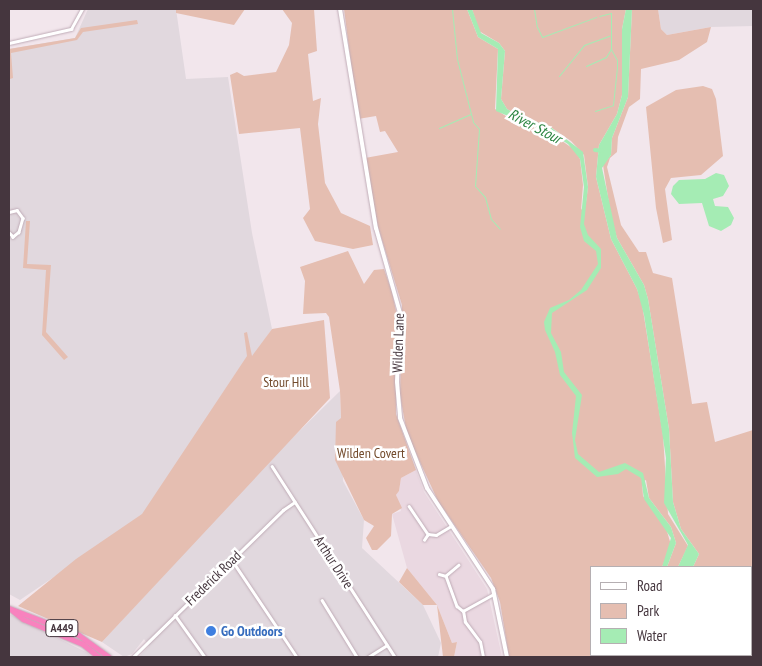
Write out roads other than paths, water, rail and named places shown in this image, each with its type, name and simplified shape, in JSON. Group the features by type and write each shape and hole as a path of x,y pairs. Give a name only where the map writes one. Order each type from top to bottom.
{"highway":[{"name":"A449","path":"9,608 23,619 83,644 99,657"},
{"name":"A449","path":"9,608 79,635 109,657"}],"street":[{"path":"9,43 71,30 82,9"},
{"name":"Wilden Lane","path":"340,9 376,228 400,313 397,382 400,418 423,480 451,526 485,573 494,594 507,657"},
{"path":"9,212 17,210 23,218 21,230 10,239 9,233"},
{"name":"Arthur Drive","path":"272,466 395,657"},
{"name":"Frederick Road","path":"133,657 232,560 295,502"},
{"path":"409,506 428,534 436,535 451,526"},
{"path":"424,540 428,534"},
{"path":"232,560 297,657"},
{"path":"446,576 459,565"},
{"path":"439,574 446,576"},
{"path":"446,576 457,606 463,611 465,622 480,642 483,657"},
{"path":"463,611 494,594"},
{"path":"322,600 357,657"},
{"path":"175,615 205,657"},
{"path":"368,657 388,645"}],"water":[{"name":"River Stour","path":"467,9 472,9 481,33 499,43 505,51 501,99 507,109 520,117 549,126 583,152 588,187 584,224 588,235 601,249 601,268 587,290 552,313 551,333 561,352 564,372 582,395 575,440 578,454 599,472 625,463 643,473 649,498 671,527 676,543 667,566 662,566 671,538 644,499 641,478 626,469 618,474 597,477 575,458 572,433 576,396 560,375 555,352 545,330 544,322 550,308 569,300 581,290 598,264 596,251 584,241 580,227 584,187 580,159 568,144 554,135 496,111 498,49 478,37"},
{"path":"626,9 632,9 628,97 612,138 611,155 602,168 617,238 644,285 648,299 669,429 673,502 681,529 699,554 693,566 678,566 688,545 664,503 666,458 644,315 637,289 611,239 596,177 599,145 617,114 622,95 622,29"},
{"path":"716,173 724,175 729,186 723,196 713,199 715,206 728,207 734,218 731,225 721,231 709,226 702,203 679,204 671,194 673,186 679,180 705,179"}],"waterway":[{"path":"452,9 457,59 473,122 479,129 475,186 485,197 491,219 500,229"},
{"path":"534,9 537,27 542,37 596,17"},
{"path":"595,111 613,105 617,69 617,60 611,49 611,13 599,16"},
{"path":"559,76 584,45 609,36"},
{"path":"586,66 606,57 611,49"},
{"path":"439,128 470,114"},
{"path":"595,150 603,151"}],"place":[{"name":"Go Outdoors","path":"211,631"}],"park label":[{"name":"Stour Hill","path":"286,382"},
{"name":"Wilden Covert","path":"371,453"}]}
